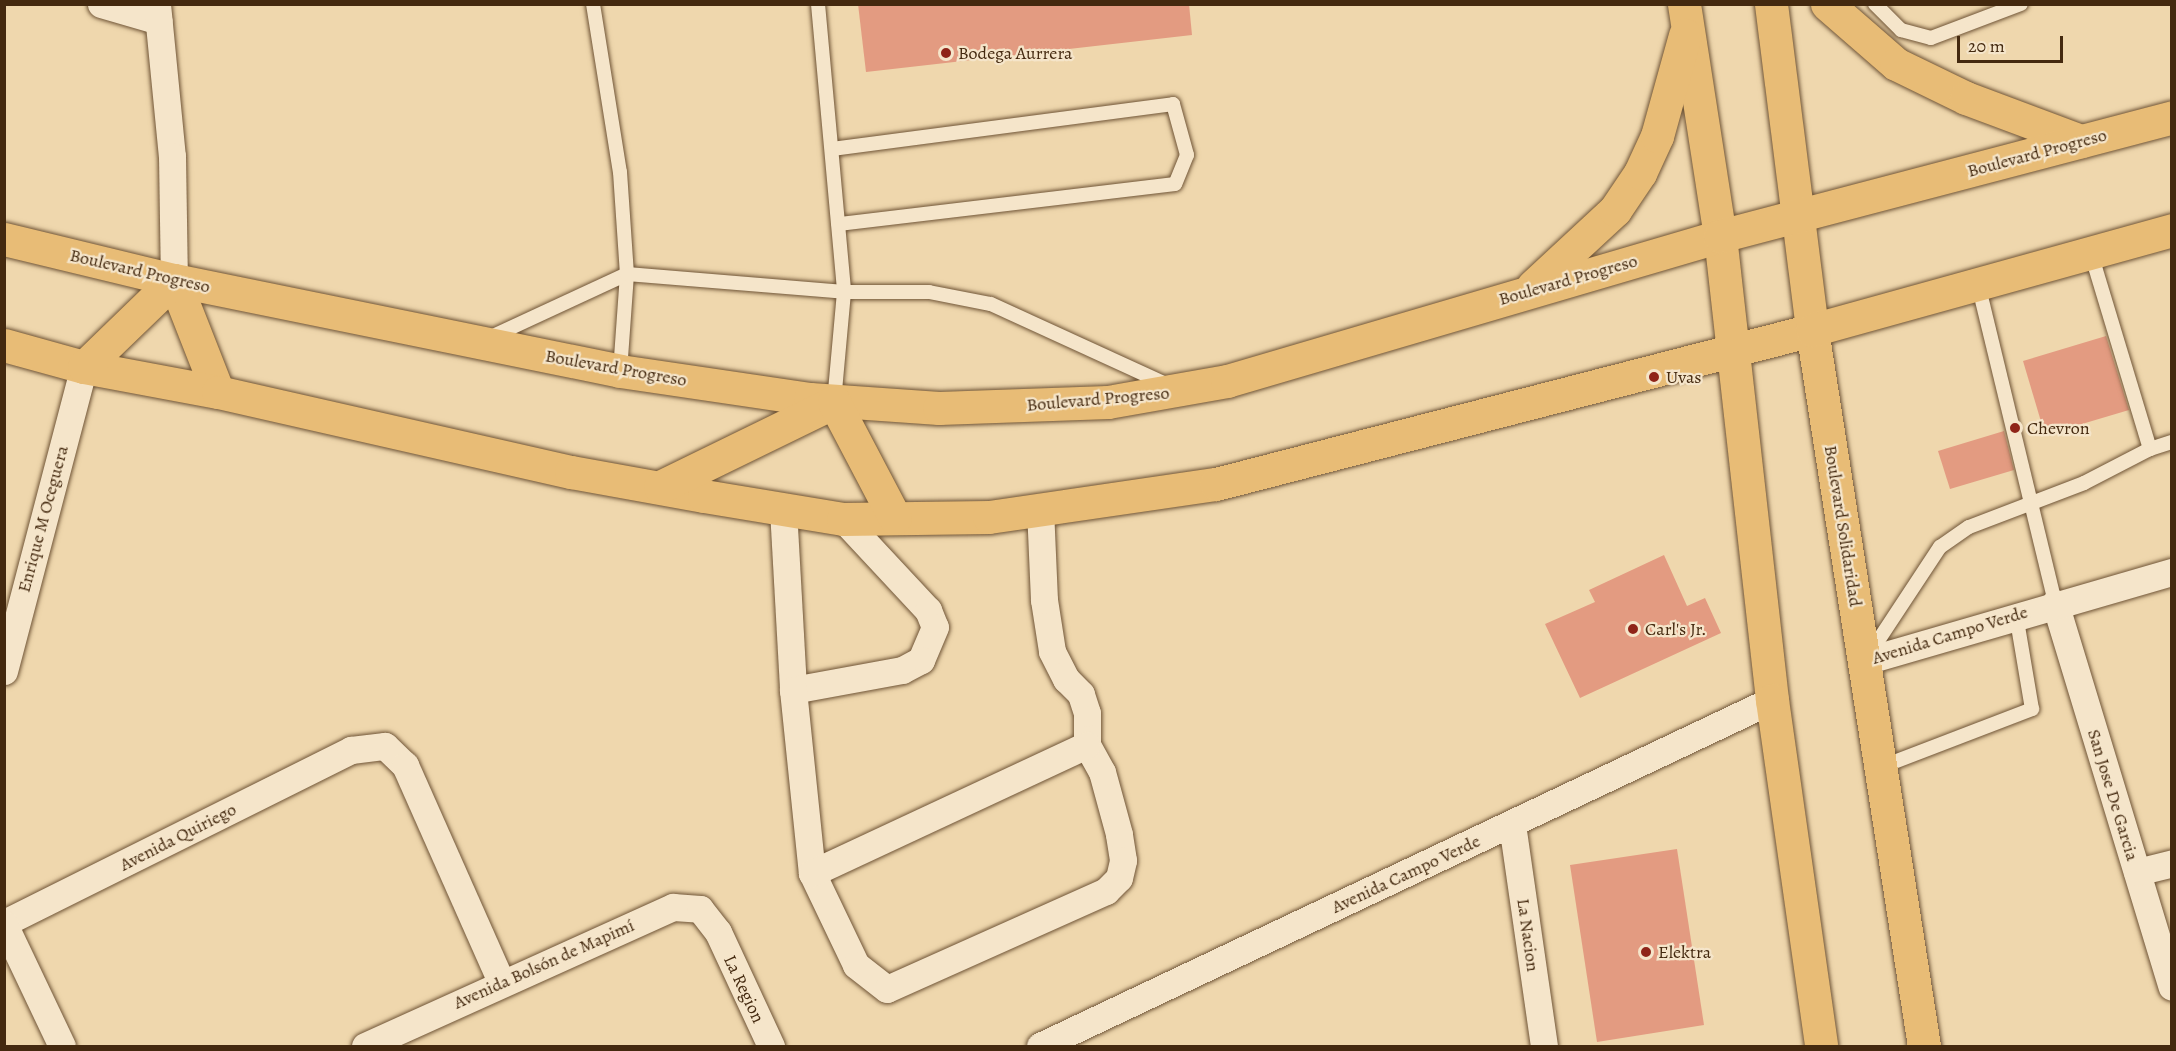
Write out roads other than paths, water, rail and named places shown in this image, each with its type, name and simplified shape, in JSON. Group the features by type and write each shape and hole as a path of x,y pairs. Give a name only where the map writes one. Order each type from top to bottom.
{"main road":[{"name":"Boulevard Solidaridad","path":"1771,4 1812,330 1924,1047"},
{"path":"1827,4 1896,64 1966,98 2081,141"},
{"path":"1686,15 1720,236 1772,700 1821,1047"},
{"path":"1525,293 1615,210 1640,173 1657,136 1686,15"},
{"name":"Boulevard Progreso","path":"4,239 174,280 620,370 834,402 939,408 1030,406 1181,391 1720,236 2172,117"},
{"path":"4,345 84,367 218,392 660,487 783,509 843,519 989,517 1216,484 1731,349 1812,330 2172,230"},
{"path":"84,367 174,280 218,392"},
{"path":"660,487 834,402 895,518"}],"street":[{"path":"101,4 158,13 172,156 174,280"},
{"name":"Enrique M Oceguera","path":"4,671 11,621 84,367"},
{"path":"783,509 793,690 812,873 856,965 873,982 887,989 920,978 1106,891 1119,878 1123,860 1119,834 1102,772 1087,745 1081,694 1066,679 1052,651 1044,600 1040,510"},
{"path":"793,690 902,670 921,660 931,644 935,627 928,610 843,519"},
{"name":"Avenida Campo Verde","path":"1865,661 2016,614 2172,572"},
{"name":"San Jose De Garcia","path":"2055,603 2172,987"},
{"name":"Avenida Campo Verde","path":"1040,1047 1772,700"},
{"path":"812,873 1087,745"},
{"name":"Avenida Quiriego","path":"4,924 351,750 385,746 405,765 501,982"},
{"name":"La Nacion","path":"1512,824 1544,1047"},
{"path":"2137,872 2172,863"},
{"name":"Avenida Bolsón de Mapimí","path":"365,1047 501,982 673,907 700,909 718,932"},
{"path":"4,924 62,1047"},
{"name":"La Region","path":"718,932 771,1047"}],"lane":[{"path":"593,4 620,172 627,274 620,370"},
{"path":"818,4 844,292 834,402"},
{"path":"1875,4 1901,30 1931,38 2021,4"},
{"path":"832,149 1173,104 1187,155 1174,184 838,224"},
{"path":"2091,253 2150,448"},
{"path":"479,342 627,274 844,292 928,292 991,304 1181,391"},
{"path":"1978,284 2027,504 2055,603"},
{"name":"Avenida Campo Verde","path":"1865,661 1940,547 1969,527 2084,483 2150,448 2172,442"},
{"path":"1881,767 2032,709 2016,614"}],"place":[{"name":"Bodega Aurrera","path":"946,53"},
{"name":"Uvas","path":"1654,377"},
{"name":"Chevron","path":"2015,428"},
{"name":"Carl's Jr.","path":"1633,629"},
{"name":"Elektra","path":"1646,952"}]}
